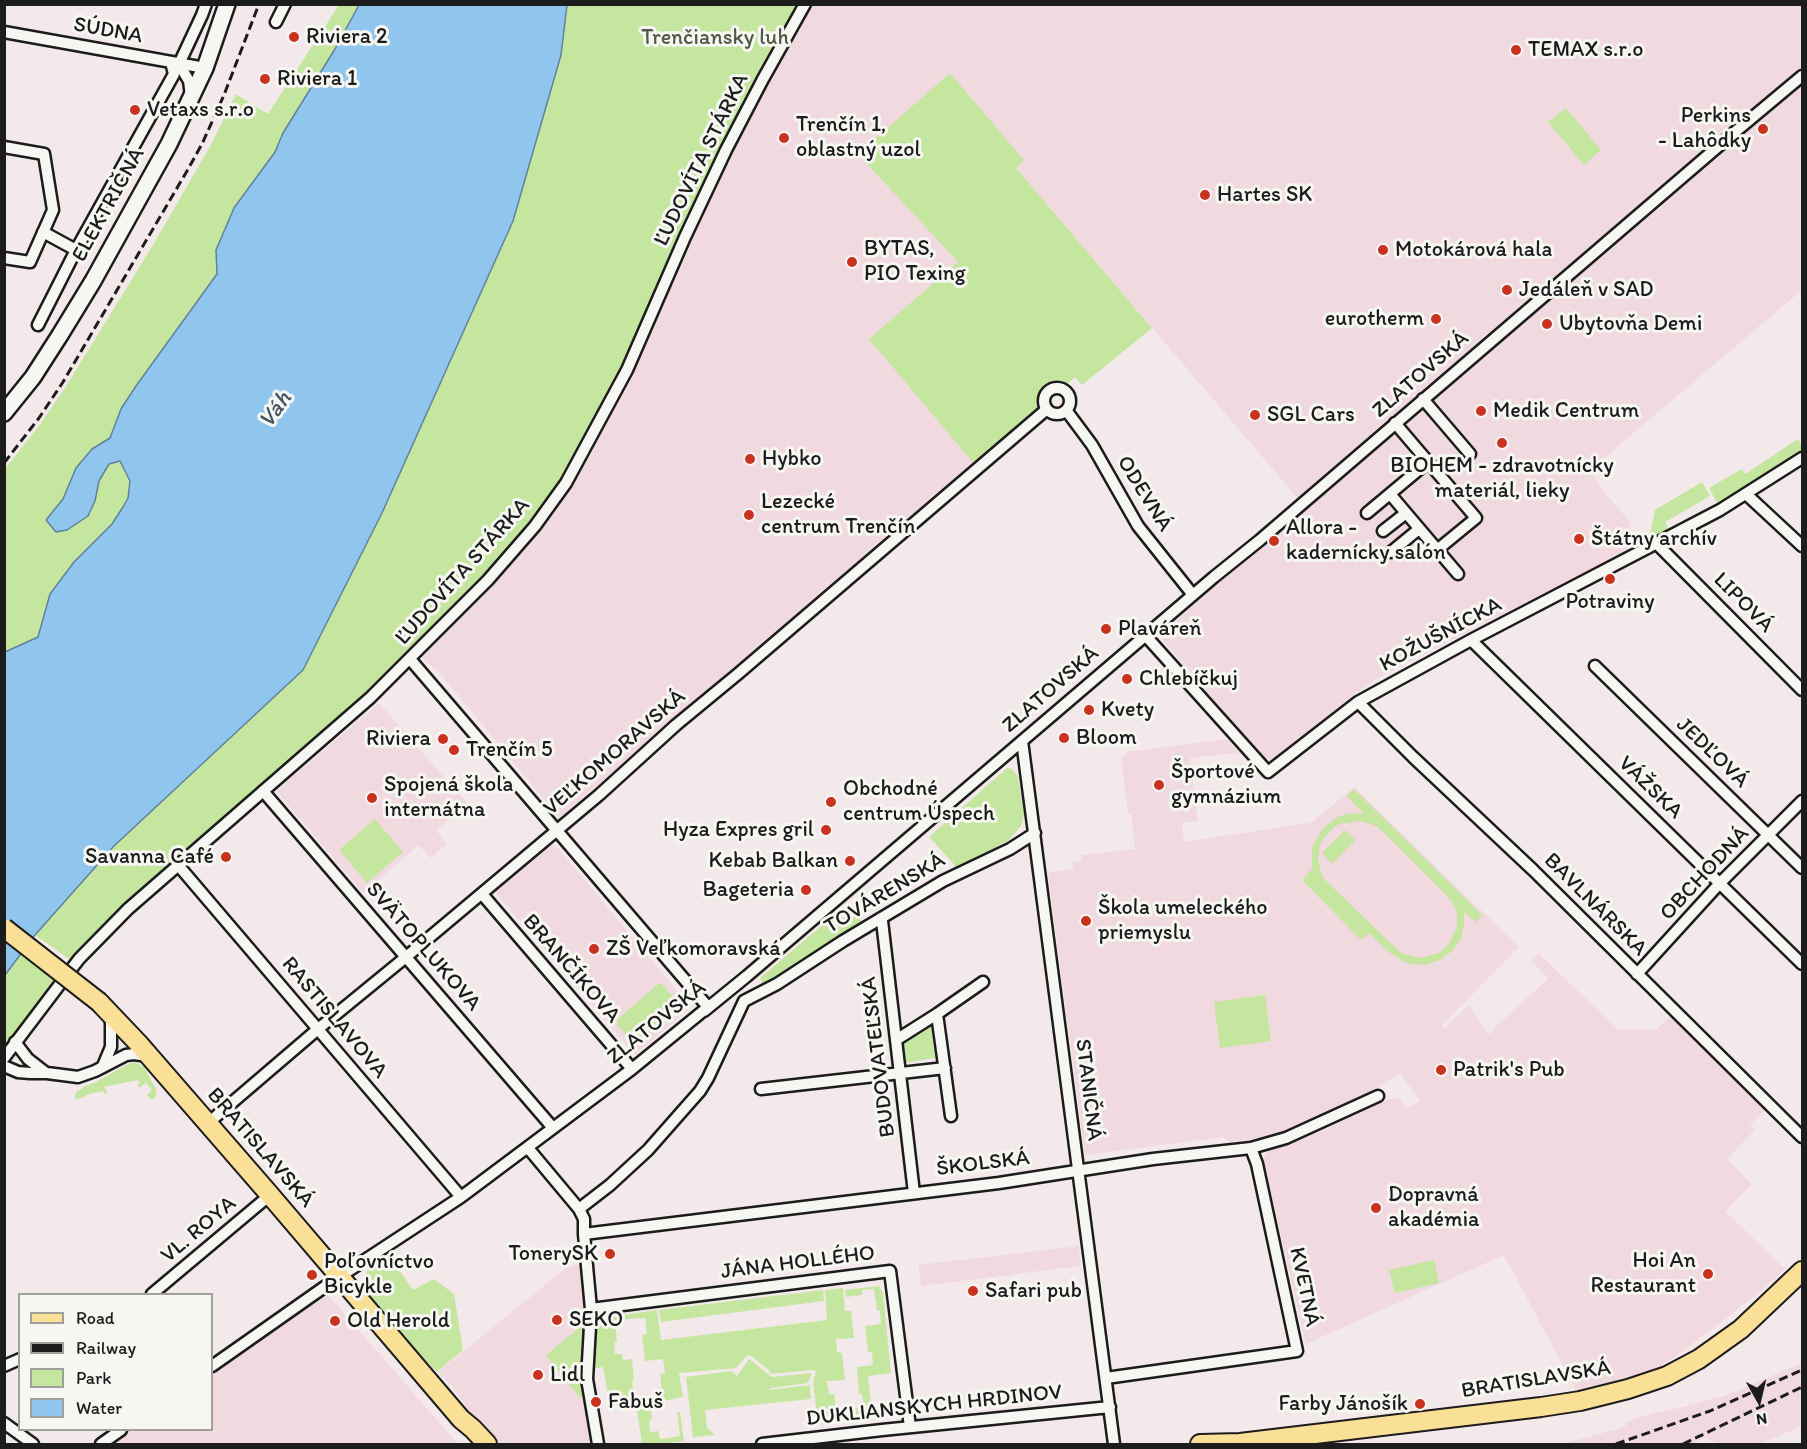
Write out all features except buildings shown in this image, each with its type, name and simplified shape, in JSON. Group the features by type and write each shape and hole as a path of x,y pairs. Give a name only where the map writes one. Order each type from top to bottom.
{"main road":[{"name":"ELEKTRIČNÁ","path":"4,413 33,377 87,290 169,144 205,68 227,4"},
{"name":"BRATISLAVSKÁ","path":"4,928 105,1007 270,1195 461,1419 487,1444"},
{"name":"BRATISLAVSKÁ","path":"1200,1444 1238,1444 1542,1407 1580,1401 1628,1389 1667,1376 1699,1359 1742,1328 1803,1271"},
{"name":"BRATISLAVSKÁ","path":"461,1419 467,1432 478,1444"}],"street":[{"name":"ELEKTRIČNÁ","path":"38,325 76,250 174,74 175,63 206,4"},
{"path":"276,22 285,4"},
{"name":"ĽUDOVÍTA STÁRKA","path":"4,1058 80,959 128,909 332,732 410,659 524,540 566,483 627,370 726,150 805,4"},
{"name":"SÚDNA","path":"4,32 205,68"},
{"path":"175,63 189,81 191,99"},
{"name":"ZLATOVSKÁ","path":"708,1007 704,1011 1728,137 1803,76"},
{"path":"4,147 44,154 53,210 30,262 4,258"},
{"path":"43,232 76,250"},
{"path":"1052,388 1060,388 1070,395 1070,404 1066,411 1058,414 1047,409 1044,402 1046,394 1052,388"},
{"path":"1423,399 1470,454"},
{"name":"VEĽKOMORAVSKÁ","path":"207,1124 599,795 676,725 1047,409"},
{"name":"ODEVNÁ","path":"1066,411 1092,445 1138,526 1193,595"},
{"path":"1395,423 1476,518 1437,550"},
{"name":"KOŽUŠNÍCKA","path":"1145,635 1268,772 1358,702 1471,640 1657,544 1746,494 1803,458"},
{"path":"1367,513 1428,462"},
{"path":"1390,494 1458,574"},
{"path":"1746,494 1803,546"},
{"path":"1383,531 1406,513"},
{"path":"1391,552 1419,529"},
{"name":"LIPOVÁ","path":"1657,544 1803,690"},
{"name":"VÁŽSKA","path":"1471,640 1803,964"},
{"path":"410,659 708,1007"},
{"name":"JEDĽOVÁ","path":"1595,666 1803,868"},
{"name":"BAVLNÁRSKA","path":"1358,702 1533,870 1803,1137"},
{"name":"STANIČNÁ","path":"1023,741 1114,1444"},
{"name":"SVÄTOPLUKOVA","path":"263,791 554,1128"},
{"name":"OBCHODNÁ","path":"1637,975 1720,884 1803,801"},
{"name":"TOVÁRENSKÁ","path":"579,1209 610,1185 648,1150 700,1091 744,1000 777,984 943,881 1010,849 1035,833"},
{"name":"RASTISLAVOVA","path":"178,865 461,1197"},
{"name":"BRANČÍKOVA","path":"482,894 632,1069"},
{"name":"BUDOVATEĽSKÁ","path":"881,918 914,1193"},
{"path":"747,976 758,994"},
{"path":"896,1040 983,982"},
{"path":"103,1066 111,1047 113,1024 105,1007"},
{"name":"ZLATOVSKÁ","path":"213,1365 461,1197 632,1069 708,1007"},
{"path":"937,1014 951,1116"},
{"path":"15,1042 28,1059 47,1073"},
{"path":"111,1047 131,1042 143,1049"},
{"path":"4,1066 18,1072 78,1077 143,1049"},
{"path":"761,1089 945,1068"},
{"name":"ŠKOLSKÁ","path":"584,1234 1251,1148 1286,1138 1378,1096"},
{"path":"528,1148 579,1209 584,1220 591,1309 586,1379 598,1444"},
{"name":"KVETNÁ","path":"1106,1378 1298,1351 1257,1164 1251,1148"},
{"name":"VL. ROYA","path":"153,1293 270,1195"},
{"name":"JÁNA HOLLÉHO","path":"591,1309 890,1271 910,1427"},
{"path":"4,1366 18,1360"},
{"name":"DUKLIANSKYCH HRDINOV","path":"762,1444 1110,1407"},
{"path":"4,1423 33,1444"},
{"path":"101,1444 120,1431"}],"shaded area":[{"path":"800,5 1802,5 1802,290 1590,470 1604,492 1631,523 1628,553 1376,679 1353,695 1281,755 1274,759 1267,759 1259,753 1160,637 1306,506 1015,167 1023,161 950,73 959,263 976,466 559,818 439,672 413,648 556,488 585,442"},
{"name":"Spojená škola internátna","path":"379,703 468,804 436,830 447,844 430,858 419,845 363,893 276,791"},
{"path":"1227,739 1242,756 1236,753 1190,758 1198,821 1182,823 1184,842 1310,824 1354,787 1519,947 1442,1025 1444,1029 1469,1005 1488,1034 1494,1031 1493,1029 1548,979 1531,960 1539,954 1618,1029 1656,1030 1670,1016 1766,1109 1750,1125 1755,1130 1727,1159 1752,1185 1725,1211 1785,1269 1766,1287 1681,1353 1661,1365 1663,1369 1641,1372 1631,1379 1577,1392 1504,1255 1306,1344 1263,1159 1271,1150 1324,1130 1388,1099 1398,1098 1407,1108 1417,1103 1419,1100 1400,1073 1355,1101 1296,1128 1269,1137 1229,1142 1224,1137 1085,1155 1048,873 1073,869 1073,862 1082,861 1081,855 1135,849 1121,757 1126,756 1126,752"},
{"name":"ZŠ Veľkomoravská","path":"553,845 559,849 691,1007 635,1055 495,892"},
{"path":"1079,1246 1080,1266 921,1286 918,1265"},
{"path":"582,1265 588,1324 582,1366 595,1444 497,1444 481,1428 451,1385 438,1372 567,1267"},
{"name":"Old Herold","path":"328,1295 458,1444 110,1444 129,1431 213,1431 213,1371"},
{"path":"1802,1363 1802,1426 1760,1444 1720,1444 1705,1438 1691,1444 1561,1444 1625,1427 1626,1422 1653,1413 1727,1395"}],"green space":[{"path":"339,5 359,5 216,250 217,274 136,386 121,409 110,438 92,449 76,468 63,499 46,520 56,532 67,530 88,516 95,501 99,481 109,464 120,461 130,481 128,498 112,524 74,562 50,594 38,637 5,652 5,469 65,388 153,245 212,143 236,94 268,114"},
{"name":"Trenčiansky luh","path":"567,5 800,5 585,442 531,524 481,581 366,694 128,901 72,961 35,935 114,846 561,55"},
{"path":"950,73 1024,160 1016,168 1152,328 1082,385 1075,377 976,466 869,339 958,262 858,154"},
{"path":"1566,108 1601,150 1584,165 1548,122"},
{"path":"1798,439 1802,446 1802,458 1721,510 1709,488 1742,469 1745,474"},
{"path":"1702,482 1710,496 1665,522 1671,534 1657,541 1650,535 1655,510"},
{"path":"1007,768 1012,769 1018,777 1024,814 1021,826 1009,840 997,846 996,850 956,869 929,837"},
{"path":"1354,789 1482,915 1476,922 1464,912 1461,939 1452,951 1440,960 1425,965 1410,964 1390,953 1369,933 1361,940 1302,880 1312,869 1312,847 1323,828 1339,816 1352,813 1364,814 1347,796","holes":["1360,821 1374,825 1452,901 1457,913 1457,927 1449,944 1439,953 1420,958 1401,953 1324,879 1318,859 1320,844 1334,827"]},
{"path":"375,819 403,852 367,883 339,850"},
{"path":"1345,830 1355,840 1332,864 1322,853"},
{"path":"856,914 864,924 766,985 763,984 760,978 832,917 837,919 851,915 853,917"},
{"path":"21,954 56,980 29,1014 5,1051 5,975"},
{"path":"658,984 662,984 681,1006 681,1009 639,1045 634,1045 617,1024 617,1020"},
{"path":"1265,995 1271,1041 1220,1048 1214,1002"},
{"path":"931,1024 935,1058 904,1063 902,1042"},
{"path":"135,1062 144,1067 156,1089 154,1099 147,1095 152,1090 146,1083 139,1088 137,1085 140,1083 137,1079 133,1082 104,1087 108,1093 104,1094 103,1091 76,1099 77,1090"},
{"path":"389,1255 413,1290 434,1279 454,1294 463,1350 437,1372 363,1288 362,1281 369,1268"},
{"path":"1434,1260 1439,1283 1395,1293 1389,1270"},
{"path":"879,1286 883,1293 891,1373 868,1376 873,1417 818,1424 813,1383 816,1371 770,1374 770,1371 747,1355 736,1368 679,1373 683,1397 663,1401 660,1374 665,1373 663,1359 645,1361 642,1335 647,1334 645,1318 615,1320 617,1342 614,1343 615,1354 622,1354 623,1360 632,1359 634,1399 649,1397 652,1419 649,1420 650,1432 658,1431 660,1439 680,1436 677,1412 680,1412 684,1441 642,1444 636,1403 610,1406 603,1367 591,1369 594,1319 657,1310 661,1340 827,1320 825,1290 843,1288 845,1311 851,1311 854,1338 836,1339 837,1352 842,1353 845,1380 827,1381 829,1394 834,1394 837,1418 848,1417 856,1414 856,1408 864,1407 862,1394 859,1394 857,1367 873,1365 872,1352 868,1352 865,1326 881,1324 874,1289 862,1290 862,1295 846,1297 845,1290"},
{"path":"823,1290 824,1301 661,1322 659,1310"},
{"path":"588,1324 582,1366 587,1402 584,1401 594,1444 583,1401 584,1400 546,1355 579,1328"},
{"path":"749,1359 772,1377 812,1373 808,1383 769,1390 810,1385 811,1399 705,1410 707,1428 715,1435 693,1437 686,1377 731,1371 737,1376"}],"water":[{"name":"Váh","path":"359,5 567,5 561,55 513,221 382,513 303,670 114,846 35,935 5,975 5,652 38,637 50,594 74,562 112,524 123,507 128,498 130,481 120,461 109,464 99,481 95,501 88,516 67,530 56,532 46,520 63,499 76,468 92,449 110,438 121,409 136,386 217,274 216,250 234,208 275,152 283,133 335,49"}],"railway":[{"path":"4,463 63,382 187,171 224,95 259,4"},
{"path":"1616,1444 1710,1411 1802,1370"},
{"path":"1683,1444 1802,1387"}],"place":[{"name":"Riviera 2","path":"294,37"},
{"name":"TEMAX s.r.o","path":"1516,50"},
{"name":"Riviera 1","path":"265,79"},
{"name":"Vetaxs s.r.o","path":"135,110"},
{"name":"Perkins - Lahôdky","path":"1763,129"},
{"name":"Trenčín 1, oblastný uzol","path":"784,138"},
{"name":"Hartes SK","path":"1205,195"},
{"name":"Motokárová hala","path":"1383,250"},
{"name":"BYTAS, PIO Texing","path":"852,262"},
{"name":"Jedáleň v SAD","path":"1507,290"},
{"name":"eurotherm","path":"1436,319"},
{"name":"Ubytovňa Demi","path":"1547,324"},
{"name":"Medik Centrum","path":"1481,411"},
{"name":"SGL Cars","path":"1255,415"},
{"name":"BIOHEM - zdravotnícky materiál, lieky","path":"1502,443"},
{"name":"Hybko","path":"750,459"},
{"name":"Lezecké centrum Trenčín","path":"749,515"},
{"name":"Štátny archív","path":"1579,539"},
{"name":"Allora - kadernícky salón","path":"1274,541"},
{"name":"Potraviny","path":"1610,579"},
{"name":"Plaváreň","path":"1106,629"},
{"name":"Chlebíčkuj","path":"1127,679"},
{"name":"Kvety","path":"1089,710"},
{"name":"Bloom","path":"1064,738"},
{"name":"Riviera","path":"443,739"},
{"name":"Trenčín 5","path":"454,750"},
{"name":"Športové gymnázium","path":"1159,785"},
{"name":"Spojená škola internátna","path":"372,798"},
{"name":"Obchodné centrum Úspech","path":"831,802"},
{"name":"Hyza Expres gril","path":"826,830"},
{"name":"Savanna Café","path":"226,857"},
{"name":"Kebab Balkan","path":"850,861"},
{"name":"Bageteria","path":"806,890"},
{"name":"Škola umeleckého priemyslu","path":"1086,921"},
{"name":"ZŠ Veľkomoravská","path":"594,949"},
{"name":"Patrik's Pub","path":"1441,1070"},
{"name":"Dopravná akadémia","path":"1376,1208"},
{"name":"TonerySK","path":"610,1254"},
{"name":"Hoi An Restaurant","path":"1708,1274"},
{"name":"Poľovníctvo Bicykle","path":"312,1275"},
{"name":"Safari pub","path":"973,1291"},
{"name":"SEKO","path":"557,1320"},
{"name":"Old Herold","path":"335,1321"},
{"name":"Lidl","path":"538,1375"},
{"name":"Fabuš","path":"596,1402"},
{"name":"Farby Jánošík","path":"1420,1404"}]}
